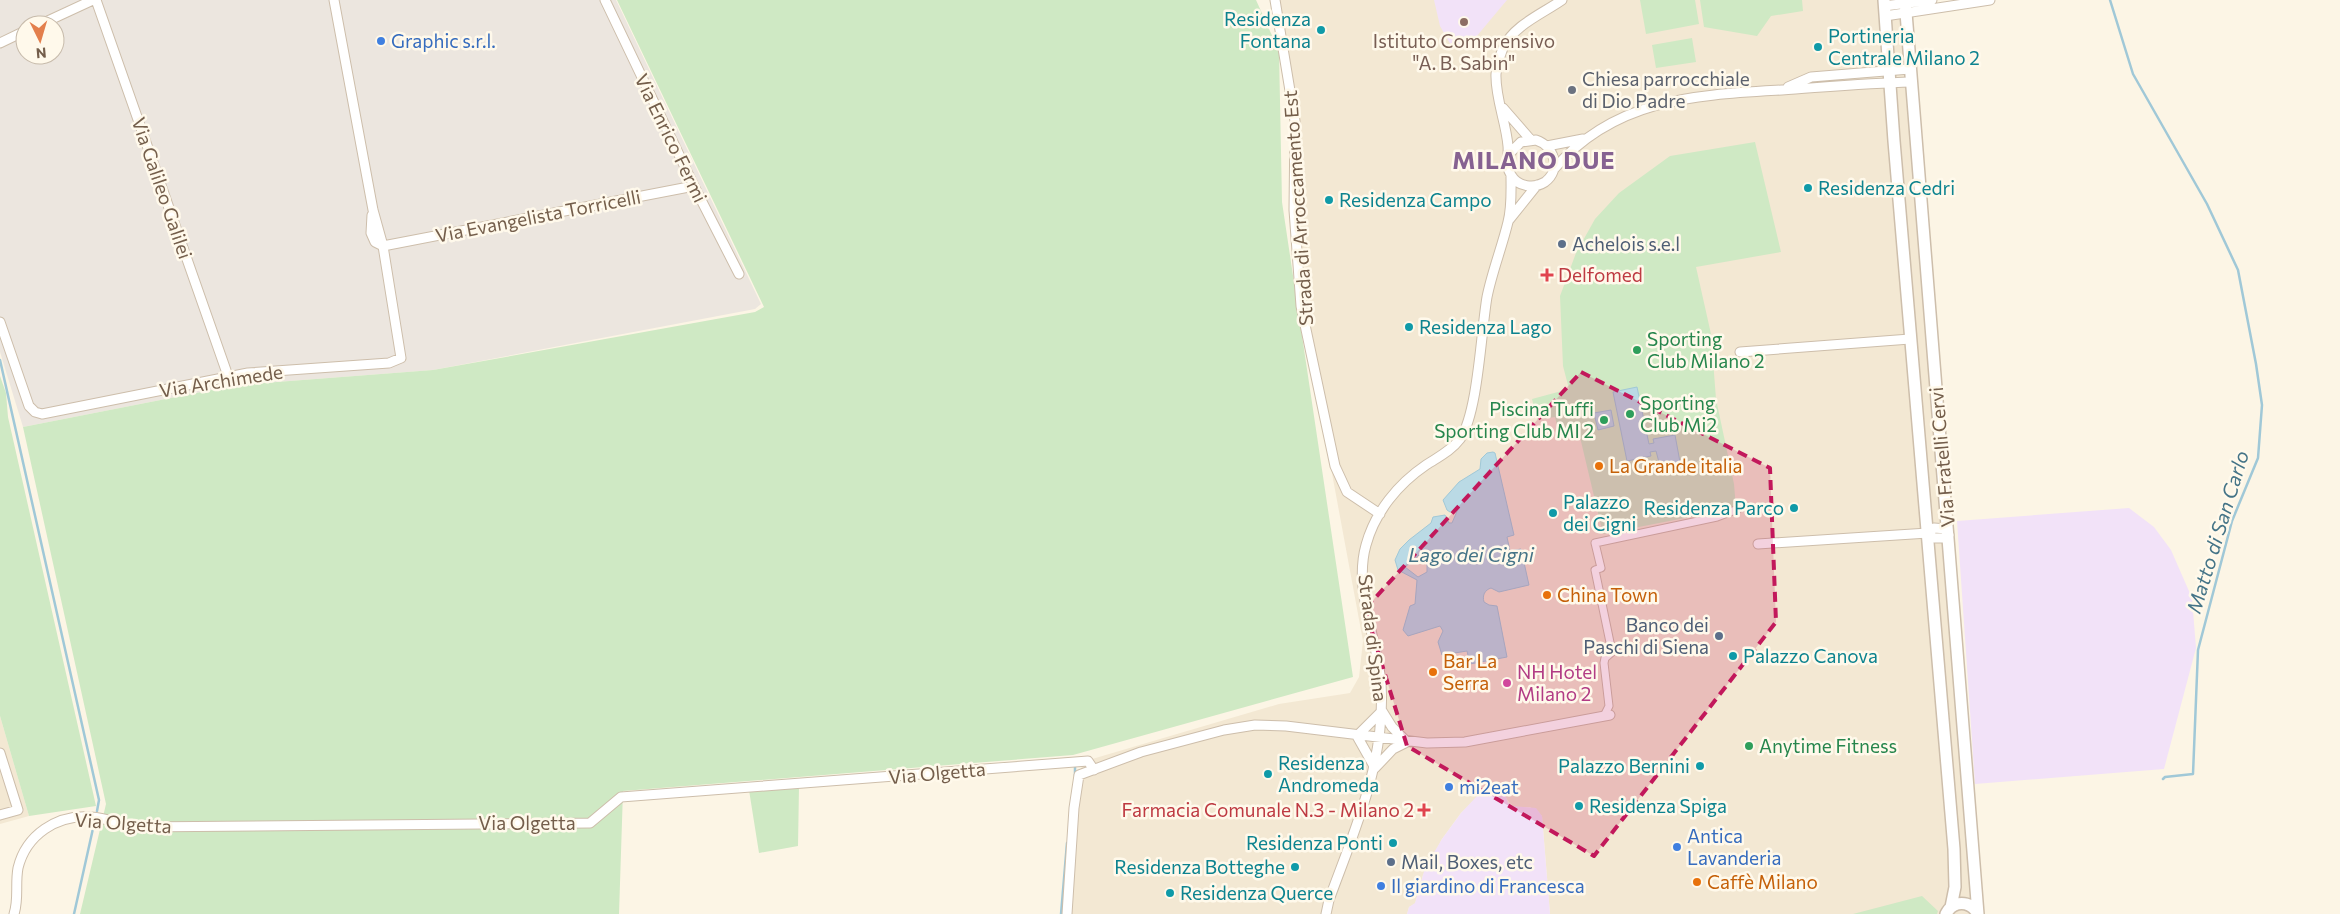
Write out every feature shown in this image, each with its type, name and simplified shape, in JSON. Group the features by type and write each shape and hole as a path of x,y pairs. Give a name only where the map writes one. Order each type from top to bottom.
{"street":[{"path":"61,15 95,0"},
{"name":"Via Galileo Galilei","path":"95,0 228,376"},
{"path":"334,0 373,210 383,246"},
{"name":"Via Enrico Fermi","path":"606,0 694,186 739,274"},
{"name":"Strada di Arroccamento Est","path":"1275,0 1295,121 1294,210 1301,306 1335,466 1347,492 1380,514"},
{"path":"1509,220 1511,175 1496,75 1503,48 1518,29 1562,0"},
{"path":"1905,6 1932,0"},
{"path":"1885,7 1990,0"},
{"name":"Via Fratelli Cervi","path":"1905,6 1978,914"},
{"name":"Via Fratelli Cervi","path":"1885,7 1910,339 1954,849 1955,887 1948,910"},
{"path":"0,43 15,36"},
{"path":"1889,77 1910,69"},
{"path":"1509,220 1538,185 1548,179 1554,169 1586,138 1636,111 1676,99 1781,90 1811,77 1889,77 1911,82"},
{"path":"1502,108 1530,140"},
{"path":"1547,146 1586,138"},
{"path":"1509,154 1521,142 1530,140 1542,142 1547,146 1554,159 1554,169"},
{"path":"1511,175 1525,186 1538,185"},
{"name":"Via Evangelista Torricelli","path":"383,246 694,186"},
{"name":"Strada di Spina","path":"1326,914 1329,900 1375,768 1380,738 1382,711 1380,676 1368,614 1363,574 1367,543 1380,514 1394,492 1424,466 1452,448 1468,425 1487,297 1509,220"},
{"name":"Via Archimede","path":"0,322 29,406 35,412 48,413 248,373 388,363 401,358 401,352 383,246"},
{"path":"1740,352 1910,339"},
{"path":"1067,914 1074,808 1079,775 1141,752 1224,730 1255,725 1286,726 1427,744 1466,742 1607,716 1609,706 1604,663 1605,658 1612,652 1595,570 1601,568 1595,543 1717,516 1738,509"},
{"path":"1758,544 1928,533 1934,538 1944,538 1948,532"},
{"path":"1357,736 1382,711 1392,727 1406,742"},
{"path":"1357,736 1375,768 1393,749 1406,742"},
{"path":"0,753 18,810 0,815"},
{"name":"Via Olgetta","path":"14,914 17,902 16,878 24,852 31,841 49,825 75,817 100,818 136,828 590,823 621,797 1088,761 1094,770"},
{"path":"1948,910 1964,903 1973,907 1978,914"}],"highlighted area":[{"path":"1581,372 1770,468 1776,622 1594,856 1407,746 1365,609"}],"shaded area":[{"path":"0,0 616,0 761,304 755,309 433,370 237,385 23,427 0,352"},
{"path":"1275,0 1905,0 1978,914 1550,914 1542,816 1530,807 1513,807 1506,798 1487,788 1461,813 1442,839 1423,875 1415,904 1409,907 1407,914 1068,914 1082,762 1279,704 1350,693 1359,677 1363,641 1301,306 1295,121"},
{"name":"Istituto Comprensivo \"A. B. Sabin\"","path":"1434,0 1507,0 1476,37 1452,47 1440,26"},
{"path":"2129,508 2154,527 2171,550 2192,598 2196,648 2164,769 1975,784 1957,521"},
{"path":"0,716 29,816 0,824"},
{"path":"1493,785 1500,786 1504,790 1508,803 1513,806 1536,808 1542,816 1550,914 1407,914 1409,907 1415,903 1425,868 1442,839 1461,813 1479,794"}],"green space":[{"path":"617,0 1256,0 1279,51 1282,202 1353,677 1073,755 623,791 619,914 80,914 106,804 23,427 237,385 433,370 755,312 764,307"},
{"path":"1640,0 1695,0 1699,24 1646,34"},
{"path":"1700,0 1802,0 1803,11 1771,16 1757,36 1704,27"},
{"path":"1692,38 1696,62 1656,68 1652,45"},
{"name":"Sporting Club Milano 2","path":"1755,142 1781,252 1696,267 1711,334 1716,399 1734,484 1736,508 1603,534 1579,433 1560,437 1555,417 1537,420 1532,399 1569,389 1563,366 1560,296 1576,253 1595,219 1619,193 1670,156"},
{"path":"0,376 6,393 8,417 96,806 29,816 0,716"},
{"path":"799,787 798,846 759,853 749,790"},
{"path":"1922,896 1938,911 1937,914 1853,914"}],"water":[{"name":"Sporting Club Mi2","path":"1637,387 1649,444 1654,443 1653,439 1675,435 1680,462 1660,466 1656,451 1650,452 1651,456 1627,461 1613,392"},
{"name":"Piscina Tuffi Sporting Club MI 2","path":"1611,410 1614,426 1598,430 1594,413"},
{"name":"Lago dei Cigni","path":"1487,453 1495,453 1514,535 1507,537 1510,551 1521,549 1529,585 1499,592 1491,588 1486,591 1483,597 1484,602 1497,606 1507,657 1470,664 1467,651 1442,655 1438,642 1443,631 1440,626 1408,636 1403,630 1410,606 1415,604 1417,580 1398,570 1395,560 1400,549 1431,523 1433,517 1445,515 1449,523 1452,523 1458,509 1456,508 1450,512 1447,510 1443,500 1459,482 1480,469 1481,459","holes":["1419,555 1424,557 1427,572 1418,577 1405,567"]}],"waterway":[{"name":"Matto di San Carlo","path":"2110,0 2133,74 2207,204 2238,270 2262,405 2258,458 2232,521 2198,650 2193,774 2165,777 2163,779"},
{"path":"0,360 99,800 97,811"},
{"path":"1075,767 1075,776"},
{"path":"74,914 94,824"},
{"path":"1061,914 1067,843"}],"place":[{"name":"Istituto Comprensivo \"A. B. Sabin\"","path":"1464,22"},
{"name":"Residenza Fontana","path":"1321,30"},
{"name":"Graphic s.r.l.","path":"381,41"},
{"name":"Portineria Centrale Milano 2","path":"1818,47"},
{"name":"Chiesa parrocchiale di Dio Padre","path":"1572,90"},
{"name":"Residenza Cedri","path":"1808,188"},
{"name":"Residenza Campo","path":"1329,200"},
{"name":"Achelois s.e.l","path":"1562,244"},
{"name":"Delfomed","path":"1547,275"},
{"name":"Residenza Lago","path":"1409,327"},
{"name":"Sporting Club Milano 2","path":"1637,350"},
{"name":"Sporting Club Mi2","path":"1630,414"},
{"name":"Piscina Tuffi Sporting Club MI 2","path":"1604,420"},
{"name":"La Grande italia","path":"1599,466"},
{"name":"Residenza Parco","path":"1794,508"},
{"name":"Palazzo dei Cigni","path":"1553,513"},
{"name":"China Town","path":"1547,595"},
{"name":"Banco dei Paschi di Siena","path":"1719,636"},
{"name":"Palazzo Canova","path":"1733,656"},
{"name":"Bar La Serra","path":"1433,672"},
{"name":"NH Hotel Milano 2","path":"1507,683"},
{"name":"Anytime Fitness","path":"1749,746"},
{"name":"Palazzo Bernini","path":"1700,766"},
{"name":"Residenza Andromeda","path":"1268,774"},
{"name":"mi2eat","path":"1449,787"},
{"name":"Residenza Spiga","path":"1579,806"},
{"name":"Farmacia Comunale N.3 - Milano 2","path":"1424,810"},
{"name":"Residenza Ponti","path":"1393,843"},
{"name":"Antica Lavanderia","path":"1677,847"},
{"name":"Mail, Boxes, etc","path":"1391,862"},
{"name":"Residenza Botteghe","path":"1295,867"},
{"name":"Caffè Milano","path":"1697,882"},
{"name":"Il giardino di Francesca","path":"1381,886"},
{"name":"Residenza Querce","path":"1170,893"}],"district":[{"name":"MILANO DUE","path":"1534,161"}]}
